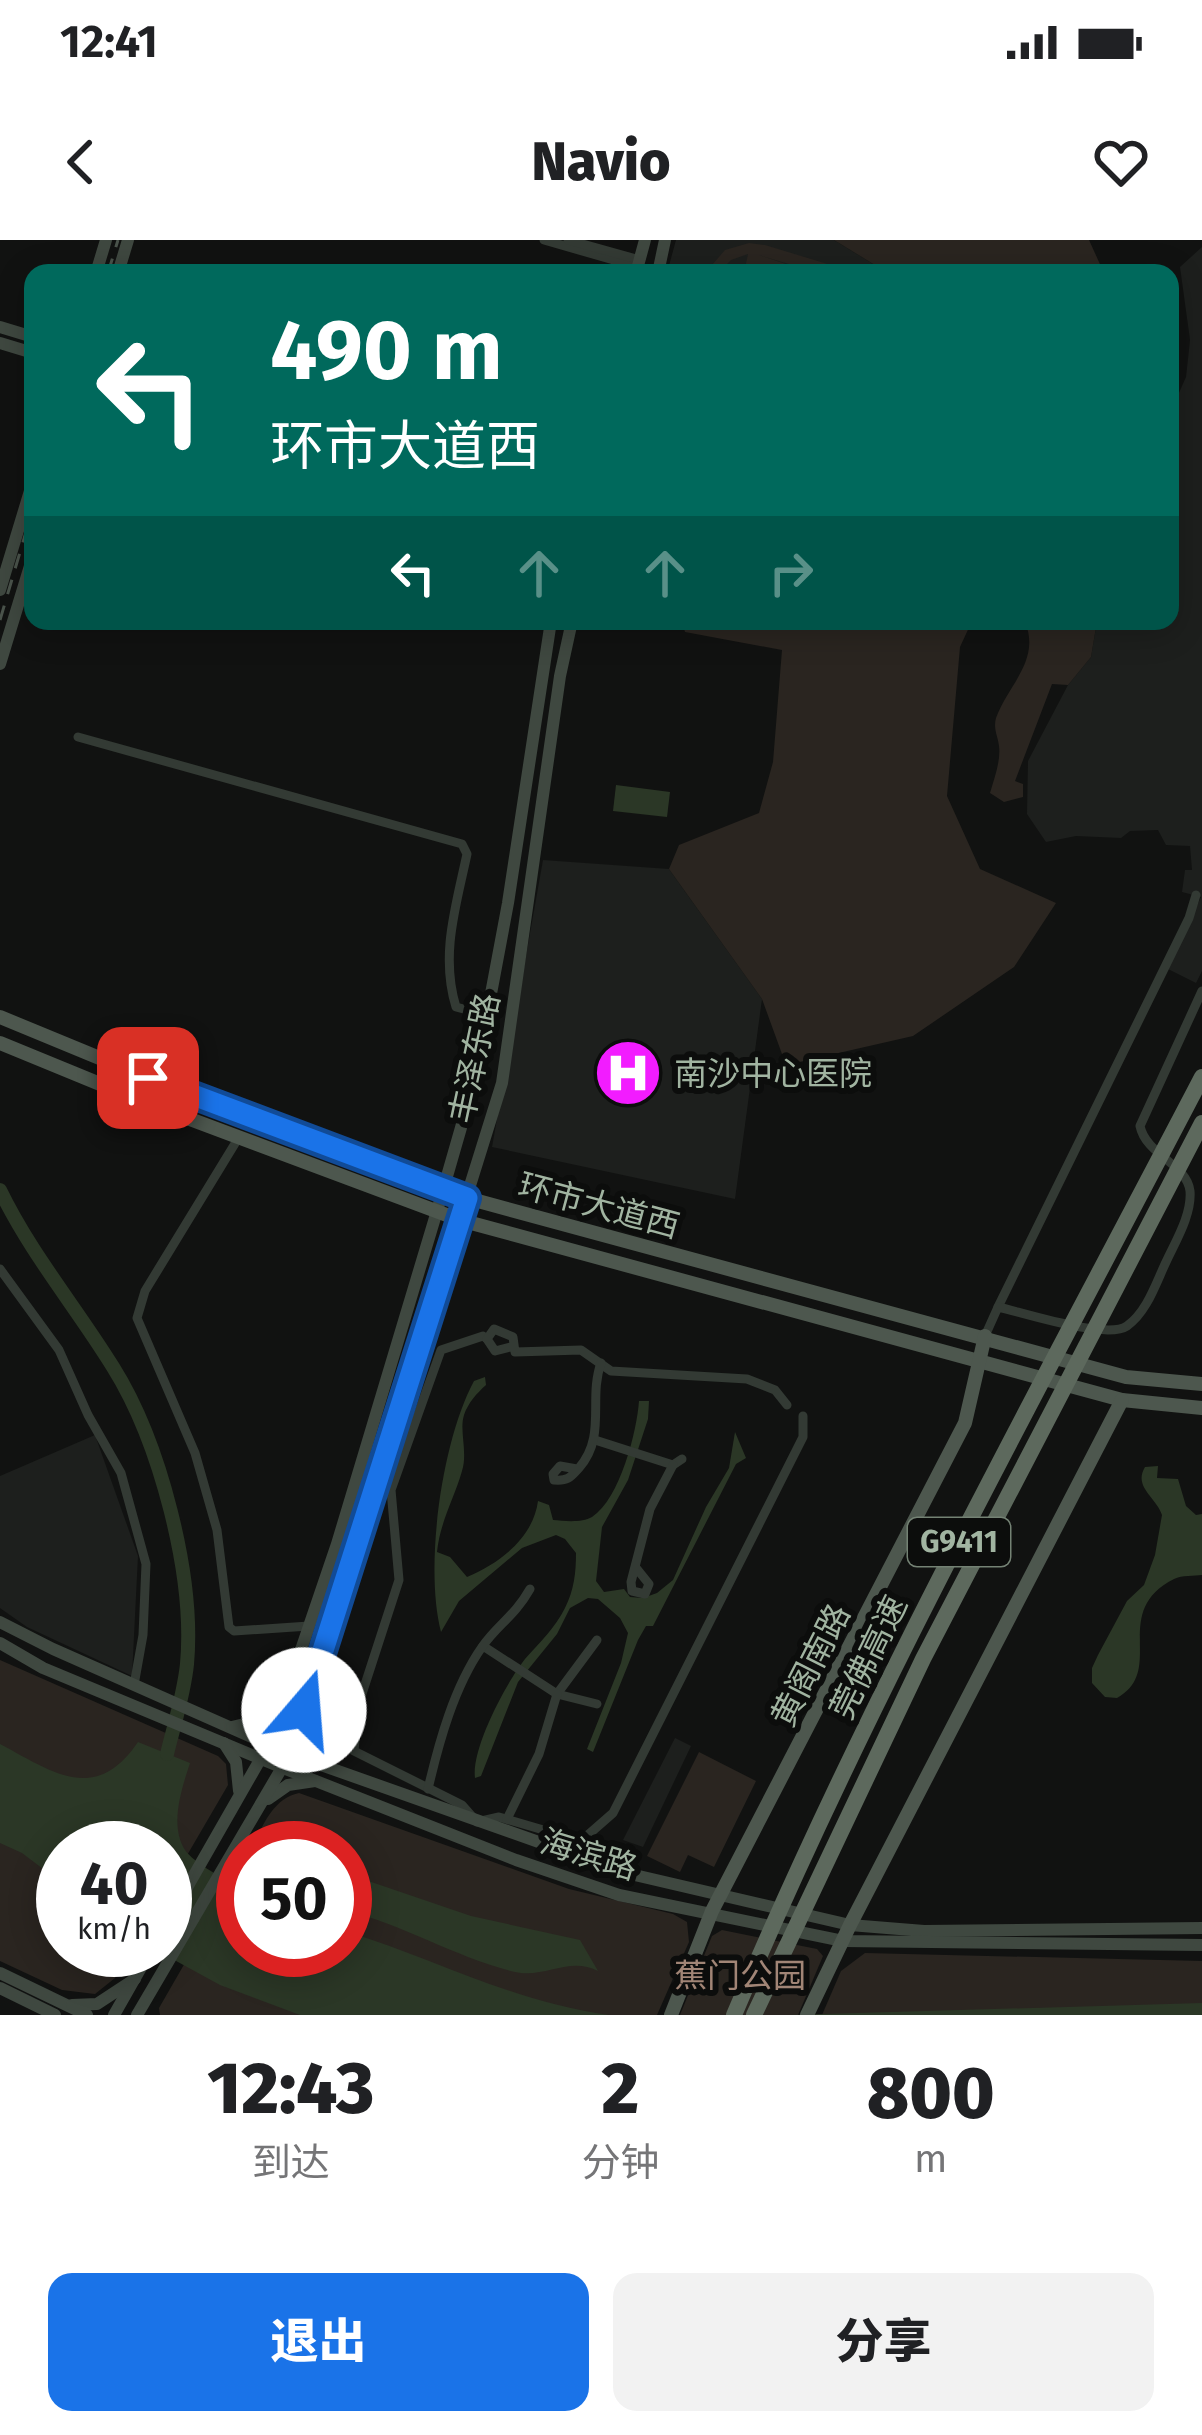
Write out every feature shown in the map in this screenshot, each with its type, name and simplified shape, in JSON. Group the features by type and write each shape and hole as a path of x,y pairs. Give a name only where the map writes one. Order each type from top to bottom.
{"highway":[{"name":"莞佛高速","path":"734,2015 905,1646 1202,1077"},
{"name":"莞佛高速","path":"754,2015 923,1659 1202,1123"}],"main road":[{"path":"0,590 24,511"},
{"path":"0,664 24,585"},
{"name":"丰泽东路","path":"192,1878 265,1750 284,1703 475,1079 550,630"},
{"name":"丰泽东路","path":"137,2015 290,1754 467,1198 502,1083 570,630"},
{"name":"环市大道西","path":"0,1017 467,1198 1126,1377 1202,1384"},
{"name":"环市大道西","path":"0,1042 460,1220 1122,1400 1202,1408"},
{"name":"黄阁南路","path":"670,2015 716,1904 965,1423 985,1336"},
{"path":"807,2015 1122,1400"},
{"path":"0,1622 230,1727 265,1750 290,1754 716,1904 924,1931 1202,1928"},
{"name":"海滨路","path":"0,1643 44,1668 146,1711 224,1742 265,1750 283,1768 516,1860 620,1895 716,1904 842,1941 1202,1945"},
{"path":"230,1727 261,1720 284,1703"},
{"path":"304,1710 308,1744 322,1765"},
{"path":"224,1742 236,1762 239,1796"},
{"path":"259,1808 288,1785 316,1781"},
{"path":"0,1973 59,2010 97,2004 135,1979"},
{"path":"114,2015 135,1979"},
{"path":"0,1988 87,2015"},
{"path":"147,2015 149,1994"}],"street":[{"path":"544,240 628,264"},
{"path":"568,240 630,264"},
{"path":"78,737 462,844 467,854 447,950 449,984 456,1007 487,1015"},
{"path":"985,1336 1189,918 1196,895"},
{"path":"998,1307 1106,1331 1128,1326 1148,1301 1183,1226 1190,1189 1185,1178 1150,1148 1141,1126 1202,991"},
{"path":"239,1137 146,1292 137,1318 195,1453 217,1530 229,1628 309,1626"},
{"path":"0,1269 58,1349 121,1473 146,1564 143,1635 134,1685"},
{"path":"787,1406 775,1390 747,1379 611,1370 581,1350 515,1352 514,1346 495,1351 483,1336 441,1349 391,1490 399,1580 358,1706 354,1751 461,1805 477,1822 499,1816 581,1841 613,1813 802,1437 803,1417"},
{"path":"577,1469 585,1463 595,1440 596,1378 601,1364"},
{"path":"595,1440 647,1458 677,1462 650,1509 637,1569"},
{"path":"428,1789 461,1687 483,1646 515,1615 530,1589"},
{"path":"506,1819 539,1754 556,1694 597,1640"},
{"path":"483,1646 556,1694 597,1704"}],"shaded area":[{"path":"676,240 834,240 873,264 669,264"},
{"path":"1202,247 1202,971 1196,983 1168,969 1201,897 1182,892 1185,870 1192,870 1190,846 1166,845 1158,830 1130,831 1121,838 1076,836 1046,842 1027,814 1028,761 1068,685 1091,657 1096,630 1179,630 1179,393 1186,377 1190,340 1180,267"},
{"path":"616,785 670,792 667,817 613,811"},
{"name":"南沙中心医院","path":"543,860 669,869 762,999 735,1199 492,1147"},
{"path":"485,1377 486,1385 464,1415 464,1464 437,1552 450,1557 467,1577 513,1548 529,1527 538,1501 549,1505 553,1520 583,1520 602,1508 625,1464 639,1401 649,1401 648,1419 628,1480 602,1527 596,1581 604,1592 624,1589 630,1597 643,1598 673,1580 729,1468 735,1432 746,1458 736,1464 653,1626 646,1626 638,1640 593,1752 587,1749 628,1633 620,1618 598,1599 588,1598 570,1608 557,1634 518,1682 481,1776 475,1778 478,1751 491,1717 517,1670 565,1608 576,1560 565,1539 556,1535 522,1548 459,1601 441,1632 434,1573 445,1469 463,1406 474,1381"},
{"path":"95,1435 138,1556 132,1676 27,1627 0,1608 0,1476"},
{"path":"1158,1466 1157,1478 1178,1479 1186,1506 1202,1514 1202,1575 1177,1578 1155,1592 1141,1624 1138,1672 1117,1698 1105,1697 1092,1683 1092,1668 1127,1601 1144,1585 1155,1555 1162,1515 1142,1474 1145,1467"},
{"path":"675,1738 691,1746 643,1847 623,1840"},
{"path":"138,1742 190,1763 178,1821 36,1821 36,1864 0,1843 0,1744 73,1777 106,1773"},
{"path":"192,1857 216,1874 216,1977 372,1977 372,1940 507,1990 609,2015 300,2015 192,1970"},
{"path":"372,1882 471,1916 580,1940 598,1971 577,1966 515,1972 372,1919"},
{"path":"1202,2003 1202,2015 789,2015"}],"green space":[{"path":"834,240 1089,240 1100,264 873,264"},
{"path":"749,243 765,245 827,264 789,264 759,255 786,264 746,264 748,254 727,264 713,264 725,250"},
{"path":"968,630 960,647 947,796 980,869 1056,903 1014,967 913,1036 786,1065 762,999 669,869 679,845 759,813 773,762 782,650 685,632"},
{"path":"1027,630 1096,630 1091,657 1068,685 1052,684 1015,781 1023,784 1023,797 1004,802 990,793 999,758 995,722 1026,660"},
{"path":"0,1660 218,1756 226,1764 228,1785 192,1847 192,1821 36,1821 36,1977 116,1977 95,1994 62,1990 0,1961"},
{"path":"699,1752 756,1781 714,1867 688,1855 680,1872 647,1856"},
{"name":"蕉门公园","path":"299,1793 569,1889 673,1914 687,1922 689,1942 657,2015 160,2015 159,2008 177,1977 192,1977 192,1951 216,1909 216,1977 372,1977 372,1821 266,1821"},
{"name":"蕉门公园","path":"722,1930 817,1949 823,1956 798,2015 680,2015 712,1936"},
{"name":"蕉门公园","path":"865,1953 1202,1961 1202,2015 822,2015 841,1971"}],"waterway":[{"path":"0,1190 130,1398 171,1511 188,1629 186,1675 167,1754"}],"railway":[{"path":"111,264 118,240"},
{"path":"0,620 24,539"}],"place":[{"name":"南沙中心医院","path":"628,1073"}],"route":[{"path":"148,1078 467,1198 304,1710"}]}
